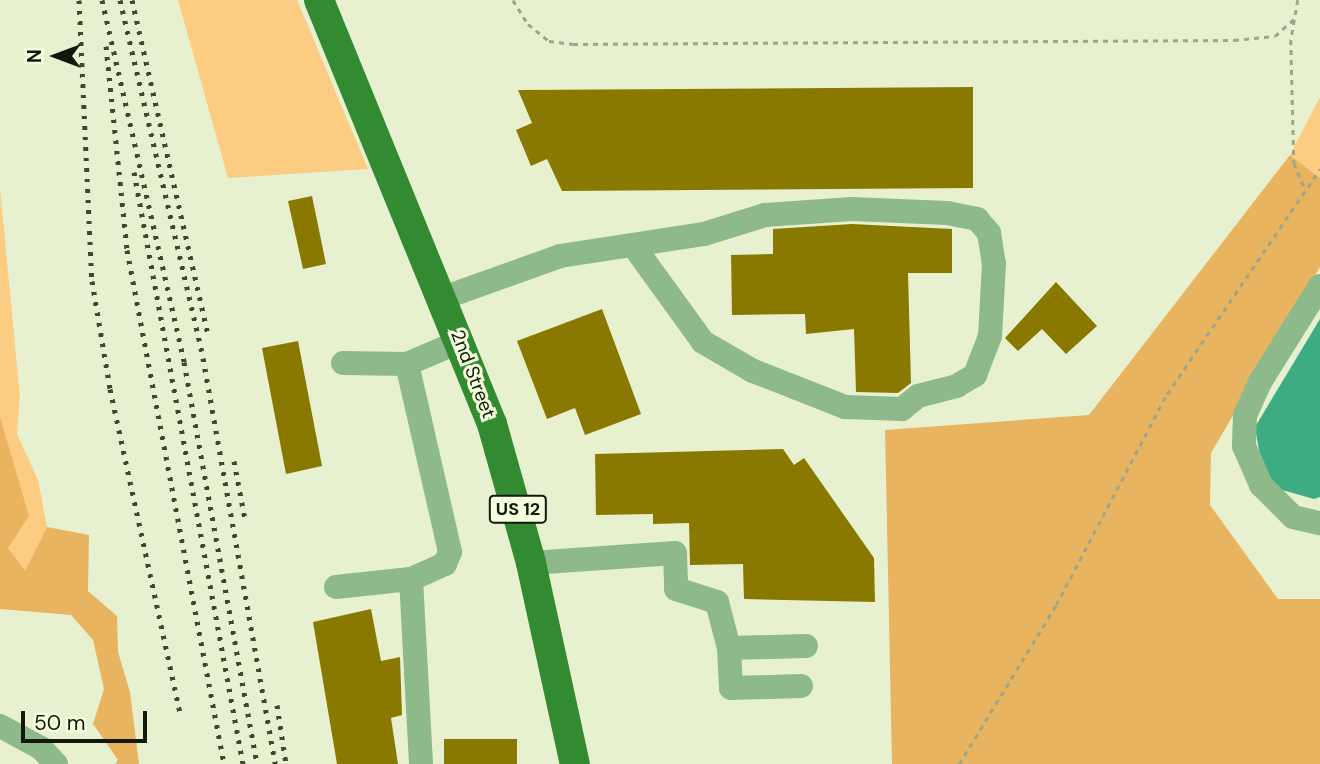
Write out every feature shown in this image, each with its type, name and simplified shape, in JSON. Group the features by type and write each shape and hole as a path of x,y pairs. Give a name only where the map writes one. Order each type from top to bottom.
{"main road":[{"name":"2nd Street","path":"319,0 461,341 492,424 531,563 575,764"}],"lane":[{"path":"443,298 560,256 635,248 765,215 852,209 977,219 989,233 994,263 990,336 975,375 957,386 918,396 902,409 845,407 753,370 703,342 635,248"},
{"path":"1320,286 1260,383 1245,415 1244,446 1269,493 1293,517 1320,523"},
{"path":"343,363 407,365 461,341"},
{"path":"336,587 411,579 444,564 450,552 407,365"},
{"path":"531,563 675,554 676,589 717,603 729,648 731,688 801,686"},
{"path":"411,579 421,764"},
{"path":"729,648 806,646"},
{"path":"0,726 41,748 57,764"}],"path":[{"path":"513,0 528,24 549,41 573,44 1234,40 1275,36 1295,18"},
{"path":"1298,0 1295,18 1294,163 1306,191"},
{"path":"958,764 1056,605 1167,394 1320,169"}],"shaded area":[{"path":"178,0 297,0 368,169 228,178"},
{"path":"1320,97 1320,178 1290,155"},
{"path":"1290,155 1320,178 1320,267 1211,453 1210,505 1278,599 1320,599 1320,764 892,764 885,430 1089,415"},
{"path":"0,188 20,397 17,434 38,480 47,527 25,572 8,548 0,417"},
{"path":"1320,319 1320,497 1314,499 1265,485 1255,427"},
{"path":"0,417 29,516 8,548 25,571 47,527 89,535 88,591 117,616 118,652 130,692 139,764 115,764 118,760 93,724 104,689 93,640 71,615 0,609"}],"building":[{"path":"973,87 973,188 562,191 547,159 531,166 516,130 532,123 518,90"},
{"path":"312,196 326,264 303,269 288,201"},
{"path":"852,224 952,229 952,273 908,273 911,383 898,393 856,392 854,329 806,334 805,314 732,315 731,255 773,254 773,229"},
{"path":"1056,282 1097,326 1066,354 1042,329 1018,351 1005,338"},
{"path":"602,309 641,414 585,435 575,408 547,419 517,341"},
{"path":"298,341 322,466 286,474 262,348"},
{"path":"783,449 794,465 804,458 874,558 875,602 744,599 743,564 690,565 689,523 653,524 653,514 596,515 595,454"},
{"path":"371,609 381,661 400,657 402,715 391,718 398,764 337,764 313,622"},
{"path":"444,739 517,739 517,764 444,764"}],"railway":[{"path":"79,0 92,281 110,389 180,714"},
{"path":"102,0 184,362 257,764"},
{"path":"120,0 203,358 275,764"},
{"path":"132,0 208,334"},
{"path":"106,46 127,250 224,764"},
{"path":"134,172 243,764"},
{"path":"234,461 245,519"},
{"path":"277,705 286,764"}]}
